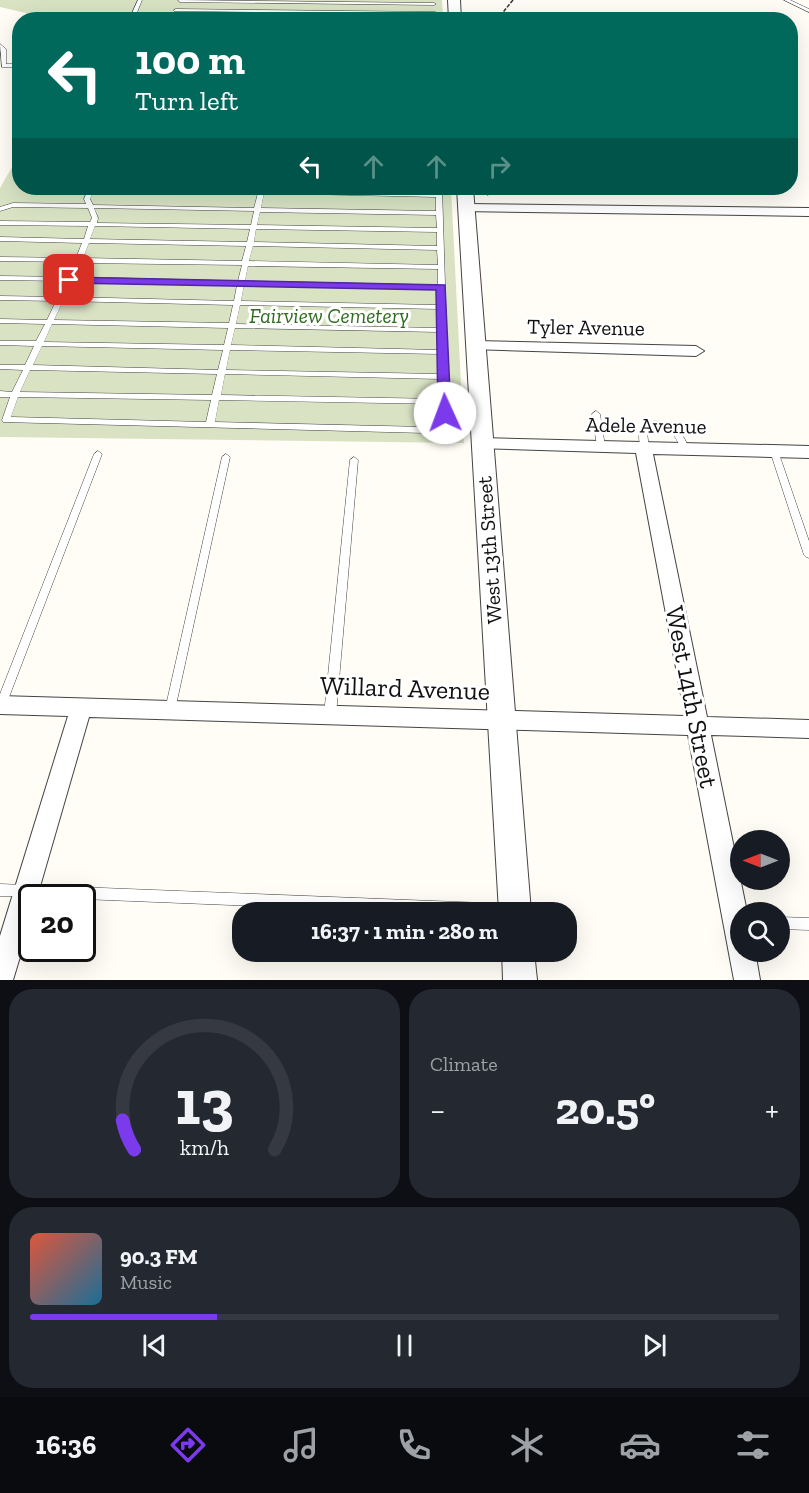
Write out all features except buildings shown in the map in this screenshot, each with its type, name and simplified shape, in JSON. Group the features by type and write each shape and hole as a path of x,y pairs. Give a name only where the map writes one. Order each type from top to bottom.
{"street":[{"path":"466,198 809,212"},
{"name":"West 13th Street","path":"466,198 514,902"},
{"name":"Tyler Avenue","path":"475,346 696,351"},
{"name":"Adele Avenue","path":"482,444 809,452"},
{"name":"West 14th Street","path":"644,447 697,726 735,902"},
{"name":"Willard Avenue","path":"1,705 809,729"},
{"path":"28,884 81,708"},
{"path":"0,980 18,918"},
{"path":"519,962 520,980"},
{"name":"West 14th Street","path":"744,962 747,980"}],"lane":[{"path":"369,12 176,10 180,0 434,2"},
{"path":"786,0 809,11"},
{"path":"303,11 306,1"},
{"path":"0,46 3,49 4,66 12,66"},
{"path":"89,195 87,199 95,218 79,260 3,420 426,430 439,424 445,413 439,195"},
{"path":"210,425 261,195"},
{"path":"0,209 13,205 440,213"},
{"path":"0,223 440,230"},
{"path":"0,239 441,248"},
{"path":"0,259 441,267"},
{"path":"0,278 441,287"},
{"path":"0,298 442,307"},
{"path":"0,321 442,330"},
{"path":"0,343 443,352"},
{"path":"0,368 444,377"},
{"path":"0,394 444,402"},
{"path":"596,414 601,446"},
{"path":"644,447 645,426 664,423 671,424 685,448"},
{"path":"774,451 809,555"},
{"path":"1,705 99,454"},
{"path":"170,710 226,457"},
{"path":"330,715 354,460"},
{"path":"0,890 18,891"},
{"path":"96,894 295,902"},
{"path":"790,923 809,924"}],"path":[{"path":"505,12 513,0"}],"green space":[{"path":"0,0 442,0 443,12 21,12 0,7"},
{"name":"Fairview Cemetery","path":"12,167 12,195 451,195 464,443 0,437 0,188"}],"route":[{"path":"69,280 441,287 445,413"}]}
